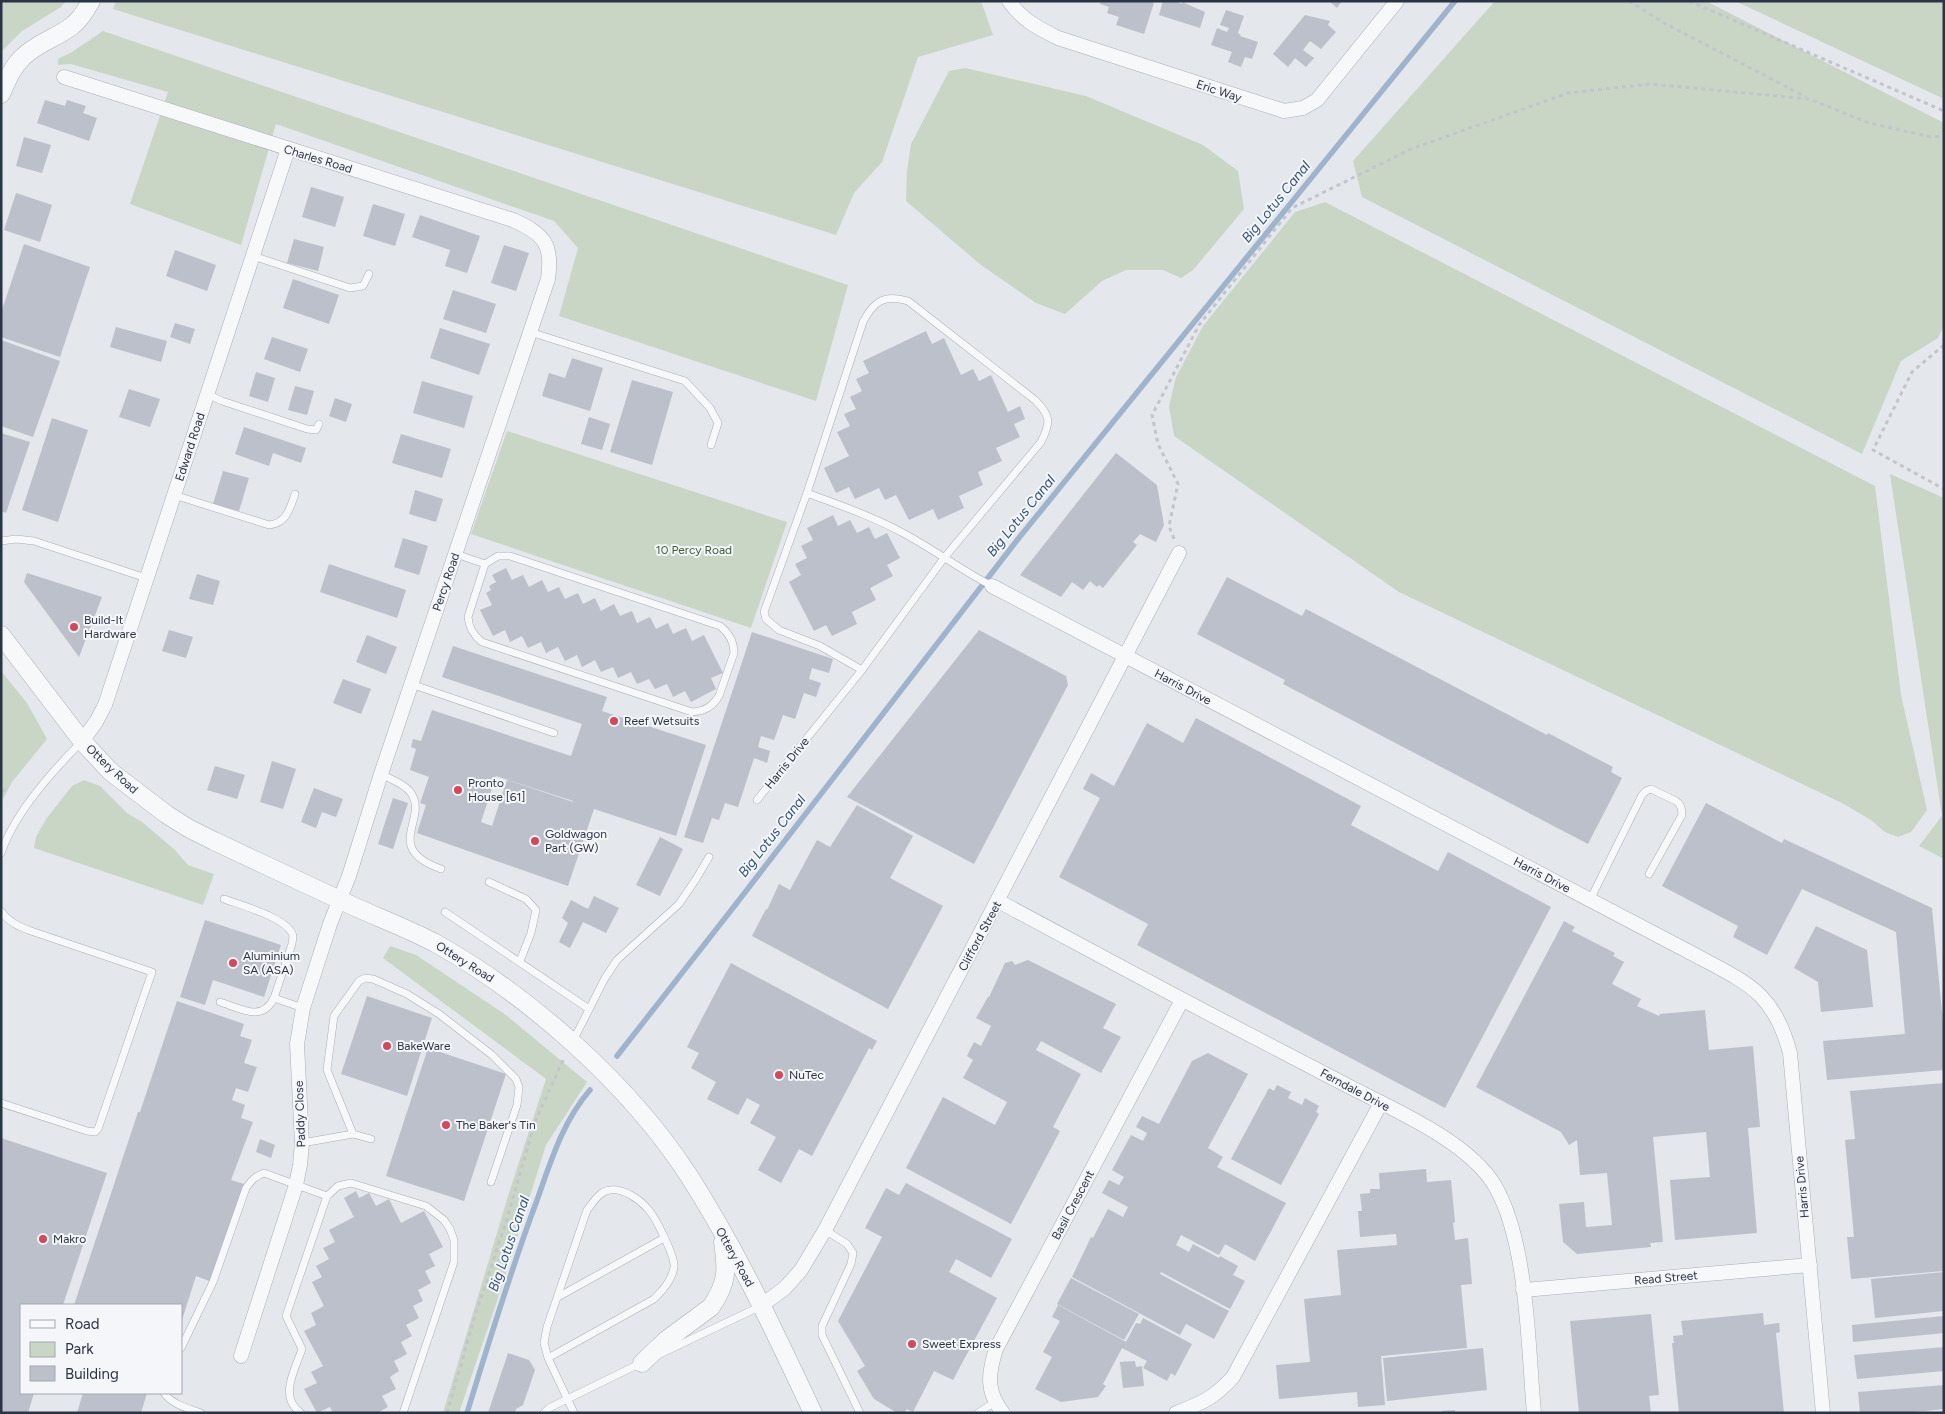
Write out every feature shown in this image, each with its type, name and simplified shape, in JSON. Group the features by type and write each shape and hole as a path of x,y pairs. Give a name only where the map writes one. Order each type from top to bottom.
{"street":[{"path":"1,94 9,75 22,58 38,45 72,26 84,13 91,1"},
{"name":"Eric Way","path":"1009,1 1017,13 1035,27 1058,38 1284,111 1303,108 1317,100 1397,1"},
{"name":"Charles Road","path":"64,77 513,220 533,229 543,238 550,264"},
{"name":"Edward Road","path":"82,741 96,722 105,705 288,149"},
{"name":"Percy Road","path":"339,900 349,876 411,684 548,279 550,264"},
{"name":"Clifford Street","path":"762,1305 785,1288 801,1270 825,1230 1179,553"},
{"name":"Harris Drive","path":"992,586 1730,973 1753,988 1770,1004 1779,1021 1790,1053 1823,1413"},
{"name":"Ottery Road","path":"1,635 82,741 111,772 139,795 188,828 339,900 436,943 543,1017 568,1051 590,1060 642,1115 689,1176 762,1305 813,1413"},
{"name":"Paddy Close","path":"241,1356 296,1185 302,1143 297,1044 303,1008 339,900"},
{"name":"Ferndale Drive","path":"998,901 1182,1000 1381,1103 1452,1142 1478,1164 1495,1186 1506,1209 1514,1234 1523,1290 1534,1413"},
{"name":"Basil Crescent","path":"999,1407 990,1385 990,1368 996,1349 1182,1000"},
{"path":"1176,1413 1199,1405 1219,1393 1233,1377 1381,1103"},
{"path":"642,1363 665,1341 711,1306 716,1299 726,1274 722,1232"},
{"name":"Read Street","path":"1523,1290 1810,1265"}],"lane":[{"path":"253,256 350,288 363,286 369,274"},
{"name":"Harris Drive","path":"757,800 862,670 944,558 1041,442 1049,420 1045,410 1036,400 908,301 895,297 881,300 870,309 863,322 807,493 878,520 904,533 944,558 971,575 992,586"},
{"path":"530,332 685,381 710,408 718,424 711,445"},
{"path":"207,394 222,401 307,429 316,430 319,424"},
{"path":"807,493 764,612 766,620 779,630 820,646 862,670"},
{"path":"174,495 269,526 283,521 296,494"},
{"path":"1,541 16,539 34,541 146,578"},
{"path":"456,554 485,564"},
{"path":"498,556 510,556 720,626 729,635 734,647 734,653 719,696 705,710 692,712 482,642 473,633 468,617 485,564 498,556"},
{"path":"411,684 554,733"},
{"path":"1,853 5,841 22,813 82,741"},
{"path":"381,774 410,791 414,799 410,836 411,847 417,857 427,864 441,869"},
{"path":"1590,900 1642,795 1650,789 1679,803 1682,815 1649,874"},
{"path":"568,1051 605,978 618,960 679,904 709,856"},
{"path":"489,882 526,899 536,910 531,933 520,961"},
{"path":"220,1002 252,1012 260,1012 270,1006 292,944 293,936 288,928 274,917 224,899"},
{"path":"1,911 4,916 16,925 31,932 152,972 98,1129 95,1132 86,1131 1,1103"},
{"path":"445,912 589,1009"},
{"path":"353,1134 327,1070 334,1016 359,981 365,978 373,979 407,994 439,1014 492,1055 516,1079 519,1087 517,1105 491,1182"},
{"path":"274,998 303,1008"},
{"path":"302,1143 353,1134 371,1139"},
{"path":"182,1346 213,1282 246,1188 258,1176 264,1174 327,1196"},
{"path":"301,1413 290,1401 288,1389 302,1349 286,1316 327,1196 338,1186 351,1183 426,1206 444,1220 454,1240 454,1262 403,1413"},
{"path":"548,1358 654,1299 671,1278 674,1266 672,1254 648,1208 631,1194 610,1190 599,1195 587,1210 547,1327 544,1343 548,1358 574,1413"},
{"path":"825,1230 847,1244 853,1253 851,1264 822,1326 822,1335 860,1413"},
{"path":"558,1296 664,1238"},
{"path":"544,1413 549,1408 567,1399 762,1305"},
{"path":"165,1394 177,1405 201,1413"},
{"path":"978,1413 999,1407"}],"path":[{"path":"1629,1 1666,24 1809,99 1869,123 1931,137 1944,136"},
{"path":"1689,1 1944,111"},
{"path":"1179,553 1169,526 1178,484 1158,444 1152,415 1199,325 1292,208 1411,149 1568,93 1650,84 1809,99"},
{"path":"1944,345 1912,372 1873,450 1944,489"},
{"path":"1,792 7,789"},
{"path":"447,1413 474,1319 506,1222 534,1122 568,1051"}],"green space":[{"path":"2,1 66,1 61,7 22,31 1,52"},
{"path":"116,1 981,1 993,35 918,57 882,162 854,193 836,235 113,9"},
{"path":"1495,1 1706,1 1944,123 1944,325 1938,338 1901,361 1862,454 1362,197 1353,161"},
{"path":"1735,1 1944,1 1944,99"},
{"path":"103,31 848,285 816,401 559,316 578,248 554,221 276,124 241,245 130,204 168,92 71,64 58,65 58,59"},
{"path":"965,68 1086,96 1203,145 1238,171 1244,209 1193,270 1181,278 1163,270 1126,270 1102,281 1065,314 1036,303 981,265 906,201 907,171 911,144 949,71"},
{"path":"1325,202 1875,486 1901,695 1927,810 1911,832 1898,837 1885,832 1871,820 1842,803 1399,592 1174,436 1169,406 1176,377 1203,326 1295,212"},
{"name":"10 Percy Road","path":"507,431 787,522 751,628 471,534"},
{"path":"1890,474 1944,498 1944,859 1919,846 1942,816"},
{"path":"1,671 27,703 47,739 12,782 1,803"},
{"path":"84,780 100,786 127,813 142,822 175,850 188,865 214,874 203,905 34,848 36,837 46,819 72,786"},
{"path":"390,946 416,955 506,1015 587,1082 546,1145 497,1301 459,1413 443,1413 508,1196 546,1079 383,958"}],"building":[{"path":"1101,1 1149,1 1154,3 1144,34 1116,25 1119,17 1107,13 1109,7 1100,4"},
{"path":"1163,1 1175,1 1182,4 1182,2 1205,12 1200,28 1159,15"},
{"path":"1329,1 1342,1 1337,8"},
{"path":"1226,10 1244,16 1238,33 1240,36 1258,42 1252,59 1245,57 1241,67 1228,62 1232,52 1211,45 1217,28 1227,32 1229,28 1220,25"},
{"path":"1305,15 1330,21 1328,25 1336,32 1321,49 1310,41 1303,50 1314,58 1306,67 1295,58 1288,67 1273,54"},
{"path":"45,100 65,106 67,100 86,106 83,113 97,118 89,141 37,123"},
{"path":"24,137 51,145 42,173 16,166"},
{"path":"311,187 344,197 335,227 302,217"},
{"path":"16,193 52,205 40,242 4,230"},
{"path":"373,204 405,214 395,246 363,236"},
{"path":"420,215 480,236 467,273 445,266 450,250 412,237"},
{"path":"294,239 324,247 318,271 287,263"},
{"path":"24,244 90,267 60,357 1,337 1,313"},
{"path":"504,245 529,253 516,291 491,283"},
{"path":"175,250 216,265 207,291 166,276"},
{"path":"293,279 339,295 329,324 283,308"},
{"path":"453,290 496,304 486,333 443,319"},
{"path":"175,323 195,329 190,344 170,337"},
{"path":"116,327 167,341 161,362 110,347"},
{"path":"440,328 490,344 479,375 430,358"},
{"path":"926,331 932,344 944,338 961,375 973,369 979,381 991,375 1008,412 1020,406 1025,419 1014,424 1020,437 996,448 1002,461 978,472 983,485 959,496 964,508 938,520 933,509 909,520 896,495 885,500 879,488 855,499 849,487 836,493 824,468 849,456 837,432 850,426 844,414 856,409 850,397 862,391 856,379 869,373 863,361"},
{"path":"272,337 308,349 300,372 264,359"},
{"path":"1,340 60,361 33,437 1,426"},
{"path":"572,358 603,368 590,411 542,396 549,373 565,378"},
{"path":"256,372 275,378 268,402 249,396"},
{"path":"632,380 673,392 652,465 610,452"},
{"path":"422,381 473,396 464,428 413,413"},
{"path":"295,386 314,391 307,415 288,410"},
{"path":"129,389 160,399 150,427 119,417"},
{"path":"335,398 352,404 346,422 329,416"},
{"path":"589,417 610,424 602,450 581,444"},
{"path":"52,418 88,430 58,522 22,510"},
{"path":"244,427 306,448 301,463 273,453 269,466 235,454"},
{"path":"1,433 30,442 6,513 1,511"},
{"path":"401,434 451,449 442,478 392,463"},
{"path":"1116,453 1157,485 1164,525 1156,542 1140,534 1133,542 1137,545 1103,588 1099,585 1097,587 1090,581 1083,590 1072,582 1061,597 1020,575"},
{"path":"223,471 249,478 239,511 213,504"},
{"path":"415,490 443,499 436,522 409,514"},
{"path":"833,515 838,526 850,520 857,533 869,527 875,539 887,533 900,558 887,565 893,576 870,588 876,600 852,612 857,624 832,636 826,625 814,631 789,582 801,575 795,564 807,558 801,546 813,540 807,528"},
{"path":"403,538 428,546 419,575 394,567"},
{"path":"329,564 406,590 397,618 320,592"},
{"path":"506,568 512,580 523,575 529,587 542,580 548,592 559,587 565,599 578,593 583,604 595,598 601,611 614,604 620,616 632,611 637,623 650,617 656,629 668,623 673,634 686,628 692,641 704,635 723,673 711,678 716,689 691,702 685,691 673,697 667,684 655,689 649,679 637,684 631,672 618,678 613,667 601,672 595,660 582,667 577,655 565,661 558,647 546,653 541,642 528,648 522,636 510,642 505,630 493,636 480,610 492,605 486,593 491,590 489,586 496,582 492,575"},
{"name":"Build-It Hardware","path":"27,573 102,597 79,657 24,582"},
{"path":"197,574 220,581 213,605 189,599"},
{"path":"1227,577 1302,616 1306,609 1547,735 1548,733 1613,767 1611,772 1622,778 1588,844 1283,684 1285,680 1197,634"},
{"path":"169,630 193,637 186,658 162,651"},
{"path":"979,630 1066,676 1068,685 974,864 847,797"},
{"path":"752,632 833,659 829,673 812,668 809,679 821,683 816,697 804,693 795,719 783,715 774,740 761,736 758,747 770,751 767,763 754,758 738,807 725,803 719,820 712,818 703,843 684,837"},
{"path":"367,635 397,647 386,674 356,662"},
{"path":"453,646 607,697 602,711 706,745 676,836 594,809 568,886 417,833 426,805 420,803 429,777 410,770 416,749 411,747 413,739 421,741 432,710 571,756 582,724 442,677","holes":["496,776 573,801 507,780 492,826 481,822"]},
{"path":"343,679 371,689 361,714 333,703"},
{"path":"1196,718 1361,806 1351,825 1438,871 1448,852 1551,907 1445,1108 1137,945 1148,924 1059,877 1100,798 1083,789 1091,773 1114,786 1147,723 1183,743"},
{"path":"272,761 296,769 283,809 260,802"},
{"path":"215,766 245,775 237,799 207,790"},
{"path":"314,788 343,799 336,817 322,812 316,828 301,822"},
{"path":"393,798 408,803 393,849 378,844"},
{"path":"1706,803 1782,843 1784,839 1932,908 1944,1033 1944,1070 1827,1080 1823,1041 1905,1034 1896,932 1802,889 1767,955 1733,937 1738,926 1662,886"},
{"path":"857,805 913,836 890,878 943,906 888,1009 752,936 779,884 790,890 817,840 830,847"},
{"path":"660,837 683,849 660,896 636,885"},
{"path":"594,896 619,908 606,933 583,922 570,948 559,942 568,923 562,918 571,900 588,909"},
{"name":"Aluminium SA (ASA)","path":"205,920 281,945 264,997 213,980 205,1005 180,997"},
{"path":"1564,921 1575,927 1572,931 1615,953 1613,956 1624,962 1612,984 1641,999 1637,1006 1659,1016 1660,1014 1705,1010 1709,1050 1753,1046 1760,1127 1748,1128 1757,1233 1675,1240 1670,1180 1710,1177 1706,1132 1653,1137 1663,1242 1650,1243 1651,1247 1577,1254 1563,1242 1559,1204 1584,1202 1586,1227 1612,1225 1607,1173 1580,1175 1577,1140 1569,1145 1561,1132 1476,1087"},
{"path":"1816,926 1867,950 1873,1007 1821,1012 1818,982 1794,968"},
{"path":"1028,960 1116,1004 1103,1028 1121,1037 1101,1073 1041,1041 1036,1050 1081,1074 1053,1127 1060,1131 1011,1224 906,1168 943,1097 995,1125 1007,1102 963,1078 973,1060 967,1056 974,1042 981,1046 991,1026 976,1018 989,997 1005,963 1012,961 1015,965"},
{"name":"NuTec","path":"731,963 877,1041 872,1050 869,1048 812,1156 799,1149 781,1183 758,1170 776,1137 750,1123 760,1105 747,1098 738,1115 707,1099 716,1082 691,1068 699,1053 687,1047"},
{"name":"BakeWare","path":"367,996 432,1018 407,1096 341,1074"},
{"path":"177,1001 244,1024 240,1036 252,1040 244,1063 257,1067 248,1092 236,1088 232,1100 245,1105 241,1118 253,1122 231,1180 244,1184 212,1282 196,1276 182,1320 182,1304 74,1304 138,1112 140,1112"},
{"name":"The Baker's Tin","path":"428,1048 506,1074 464,1201 386,1176"},
{"path":"1208,1053 1248,1074 1208,1148 1223,1157 1217,1167 1286,1203 1255,1261 1225,1244 1219,1255 1181,1235 1176,1245 1189,1252 1193,1244 1238,1266 1233,1275 1245,1281 1230,1309 1161,1272 1160,1274 1229,1311 1214,1339 1186,1324 1180,1335 1072,1277 1091,1237 1093,1238 1108,1209 1123,1217 1128,1207 1102,1193 1109,1180 1119,1185 1124,1177 1112,1170 1131,1135 1143,1141 1147,1133 1136,1127 1142,1116 1159,1124 1192,1061"},
{"path":"1944,1083 1944,1271 1851,1279 1847,1237 1854,1237 1845,1140 1855,1139 1850,1091"},
{"path":"1277,1085 1291,1092 1288,1098 1302,1105 1305,1098 1319,1106 1316,1112 1319,1114 1281,1185 1231,1159 1269,1088 1274,1091"},
{"name":"Makro","path":"1,1138 107,1173 63,1304 20,1304 20,1394 34,1394 28,1413 1,1413"},
{"path":"260,1139 275,1145 271,1158 256,1152"},
{"path":"1426,1169 1427,1182 1451,1180 1455,1240 1468,1238 1472,1284 1461,1285 1467,1348 1381,1356 1385,1405 1358,1407 1357,1392 1279,1399 1276,1365 1310,1362 1304,1299 1341,1295 1337,1250 1397,1245 1396,1234 1360,1237 1358,1211 1362,1211 1360,1194 1370,1193 1370,1189 1380,1189 1379,1173"},
{"name":"Sweet Express","path":"906,1183 1012,1239 991,1278 956,1259 949,1272 997,1298 953,1380 934,1371 913,1412 907,1409 904,1413 897,1413 874,1399 857,1371 865,1366 838,1321 882,1237 865,1228 886,1188 899,1195"},
{"path":"356,1191 359,1198 369,1193 376,1206 389,1199 401,1223 424,1211 443,1247 429,1254 435,1266 425,1271 431,1283 418,1290 423,1301 413,1306 419,1318 406,1325 412,1336 401,1342 407,1354 394,1361 399,1371 390,1377 396,1389 382,1396 388,1407 377,1413 333,1413 330,1407 317,1413 304,1389 317,1383 311,1372 323,1366 304,1331 316,1325 311,1313 324,1306 312,1282 322,1277 316,1266 329,1259 323,1248 335,1242 329,1230 354,1217 344,1198"},
{"path":"1944,1272 1944,1311 1875,1318 1871,1279"},
{"path":"1071,1278 1139,1314 1124,1340 1057,1304"},
{"path":"1058,1305 1126,1342 1136,1323 1140,1324 1143,1318 1192,1344 1175,1376 1171,1373 1167,1381 1143,1368 1147,1361 1122,1348 1103,1384 1106,1386 1098,1397 1061,1402 1035,1389 1052,1357 1043,1352 1060,1321 1052,1317"},
{"path":"1763,1313 1764,1325 1779,1323 1780,1332 1776,1333 1784,1413 1679,1413 1672,1343 1674,1343 1673,1336 1683,1335 1681,1321"},
{"path":"1651,1314 1659,1395 1649,1396 1651,1413 1579,1413 1570,1321"},
{"path":"1944,1316 1944,1333 1853,1342 1852,1325"},
{"path":"1944,1347 1944,1371 1857,1379 1854,1355"},
{"path":"1483,1348 1487,1390 1387,1401 1383,1358"},
{"path":"508,1353 529,1360 535,1370 523,1405 516,1409 515,1413 488,1413"},
{"path":"1135,1361 1136,1367 1142,1366 1144,1386 1123,1388 1120,1362"},
{"path":"1944,1385 1944,1409 1905,1413 1860,1413 1858,1392"},
{"path":"83,1394 147,1394 141,1413 77,1413"},
{"path":"1455,1410 1455,1413 1442,1413 1442,1411"}],"waterway":[{"name":"Big Lotus Canal","path":"617,1056 1018,539 1455,1"},
{"name":"Big Lotus Canal","path":"467,1413 526,1229 552,1159 564,1130 580,1102 590,1090"}],"place":[{"name":"Build-It Hardware","path":"74,627"},
{"name":"Reef Wetsuits","path":"614,721"},
{"name":"Pronto House [61]","path":"458,790"},
{"name":"Goldwagon Part (GW)","path":"535,841"},
{"name":"Aluminium SA (ASA)","path":"233,963"},
{"name":"BakeWare","path":"387,1046"},
{"name":"NuTec","path":"779,1075"},
{"name":"The Baker's Tin","path":"446,1125"},
{"name":"Makro","path":"43,1239"},
{"name":"Sweet Express","path":"912,1344"}]}
